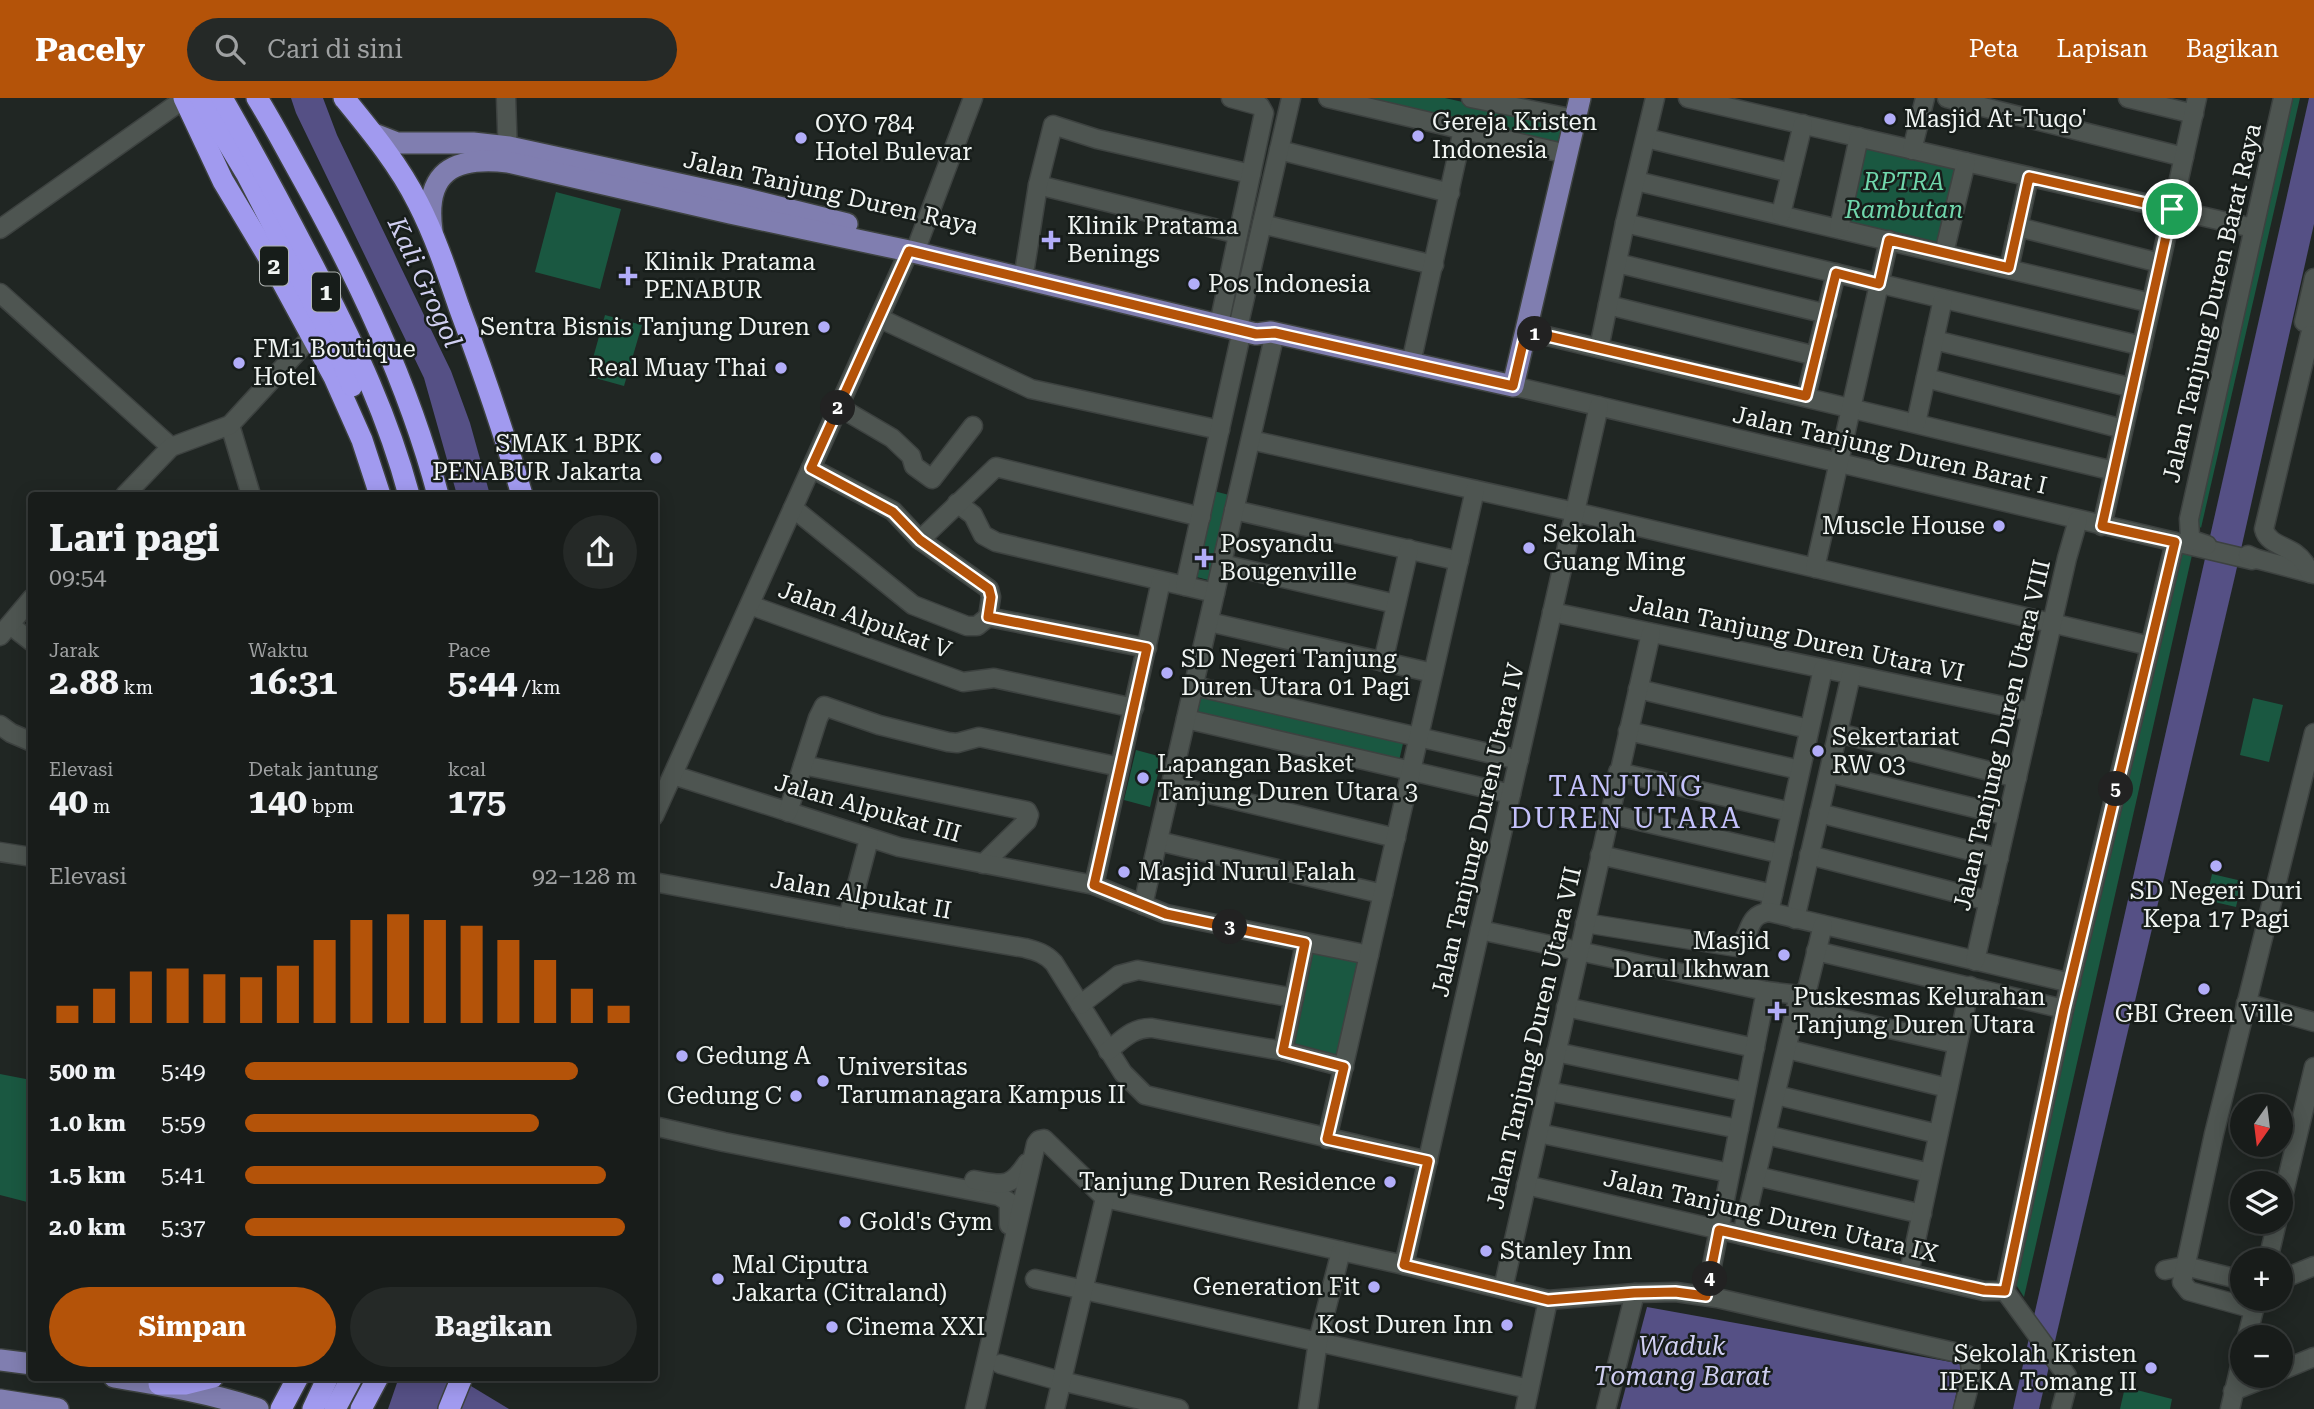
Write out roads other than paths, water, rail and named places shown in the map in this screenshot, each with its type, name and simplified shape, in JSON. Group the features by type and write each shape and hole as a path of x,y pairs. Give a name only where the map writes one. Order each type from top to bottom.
{"highway":[{"name":"2","path":"184,98 223,181 272,263 334,377 361,436 379,492"},
{"path":"201,98 246,173 338,350 357,402 361,436"},
{"name":"1","path":"222,98 277,194 361,359 399,457 408,492"},
{"name":"1","path":"257,98 322,213 364,298 412,413 437,492"},
{"path":"344,98 367,126 417,201 432,234 485,377 521,492"},
{"path":"159,1384 197,1381"},
{"path":"281,1409 296,1381"},
{"path":"313,1409 326,1381"},
{"path":"335,1409 350,1381"},
{"path":"361,1409 375,1381"},
{"path":"449,1409 463,1381"},
{"path":"458,1409 463,1381"}],"main road":[{"path":"1513,386 1580,98"},
{"name":"Jalan Tanjung Duren Raya","path":"367,126 397,144 472,143 508,155 734,196 914,246 1234,321 1259,324 1273,333 1513,386"},
{"name":"Jalan Tanjung Duren Raya","path":"432,234 430,202 433,189 440,179 455,168 470,162 508,155"},
{"name":"Jalan Tanjung Duren Raya","path":"914,246 1025,267 1234,321"},
{"path":"0,1360 28,1364"},
{"path":"140,1381 228,1399 258,1409"},
{"path":"0,1402 58,1409"}],"street":[{"path":"0,229 184,98"},
{"path":"506,98 508,155"},
{"path":"658,807 914,246 974,98"},
{"path":"1234,321 1262,224 1291,98"},
{"path":"1328,98 1567,154"},
{"path":"1471,98 1575,119"},
{"path":"1599,348 1655,98"},
{"path":"1688,98 1732,103 1804,124 1912,150 2253,228"},
{"path":"1912,150 1925,98"},
{"path":"1947,98 1982,102 2184,157"},
{"path":"2102,526 2195,106 2128,98"},
{"name":"Jalan Tanjung Duren Barat Raya","path":"2195,544 2190,537 2189,519 2283,98"},
{"path":"1185,586 1220,430 1234,321 1238,234 1264,110 1239,99"},
{"path":"1025,267 1038,185 1051,127 1056,124 1097,139 1251,174"},
{"path":"1781,214 1804,124"},
{"path":"1411,363 1463,130"},
{"path":"1839,228 1860,137"},
{"path":"1646,138 1791,173"},
{"path":"1279,150 1450,193"},
{"path":"1944,253 1966,162"},
{"path":"2009,268 2029,177"},
{"path":"1636,181 2151,303"},
{"path":"1038,185 1238,234"},
{"path":"1625,223 2142,346"},
{"path":"1262,224 1434,265"},
{"path":"2018,227 2160,263"},
{"path":"1815,568 1889,240"},
{"path":"1617,263 1827,314"},
{"path":"1806,396 1836,273"},
{"path":"2314,278 2304,322 2314,324"},
{"path":"0,293 171,447"},
{"path":"1916,423 1943,299"},
{"path":"1608,305 1816,356"},
{"path":"879,318 1031,389 1220,430"},
{"path":"1526,331 2114,471"},
{"path":"1143,905 1251,440 1273,333"},
{"path":"2312,573 2304,561 2270,539 2264,533 2264,528 2310,335 2314,336"},
{"path":"128,492 171,447 230,425 312,336"},
{"path":"1934,340 2133,388"},
{"path":"1926,378 2123,429"},
{"name":"Jalan Tanjung Duren Barat I","path":"1513,386 2312,573"},
{"name":"Jalan Tanjung Duren Utara IV","path":"1404,1265 1599,406"},
{"path":"839,407 892,438 911,456 914,466 932,479 973,426"},
{"path":"230,425 250,492"},
{"path":"1251,440 1575,512 2150,646"},
{"path":"920,540 996,467 1201,517"},
{"path":"793,508 913,604 967,626 977,626 988,617 991,597 989,589 920,540 893,512 811,468"},
{"path":"1327,1139 1475,490"},
{"path":"957,503 973,515 979,529 989,540 1215,593"},
{"path":"1234,510 1459,561"},
{"name":"Jalan Tanjung Duren Barat Raya","path":"2171,541 2189,519"},
{"name":"Jalan Tanjung Duren Utara VIII","path":"1975,961 2078,520"},
{"path":"2062,1409 2068,1383 2064,1371 2006,1293 2064,1009 2150,646 2171,541"},
{"path":"1382,662 1409,549"},
{"path":"1222,564 1396,604"},
{"path":"1094,885 1161,581"},
{"path":"28,603 5,630 28,640"},
{"name":"Jalan Alpukat V","path":"750,605 963,682 994,678 1133,708"},
{"name":"Jalan Tanjung Duren Utara VI","path":"1552,612 2032,712"},
{"path":"988,617 1147,648"},
{"path":"1209,622 1433,673"},
{"name":"Jalan Tanjung Duren Utara VII","path":"1503,1289 1651,633"},
{"path":"1769,912 1823,669"},
{"path":"1794,919 1851,675"},
{"path":"1194,686 1519,760"},
{"path":"1637,689 1810,729"},
{"path":"788,812 824,706 879,725 948,742 957,743 979,737 1120,767"},
{"path":"1186,719 1511,794"},
{"path":"0,725 28,740"},
{"path":"1628,731 1800,770"},
{"path":"1838,733 2017,778"},
{"path":"2230,1299 2189,1291 2182,1282 2246,1003 2314,733"},
{"path":"803,765 1027,811 1027,821 983,864"},
{"path":"1618,772 1791,812"},
{"path":"1829,773 2008,817"},
{"name":"Jalan Alpukat III","path":"673,775 869,839 1094,885 1166,914 1369,956"},
{"path":"1171,785 1396,838"},
{"path":"1819,813 1999,858"},
{"path":"1609,814 1782,854"},
{"path":"848,918 869,839"},
{"path":"1158,841 1383,894"},
{"path":"0,852 28,856"},
{"path":"1600,855 1773,894"},
{"path":"1809,855 1989,901"},
{"name":"Jalan Alpukat II","path":"658,883 1026,948 1048,957 1054,963 1080,1005"},
{"path":"1585,923 1736,947 1741,944 1755,917 1759,913 1769,912 2071,983"},
{"path":"1742,1235 1798,1002 1807,990 1823,925"},
{"path":"1480,930 1766,991 1957,1044"},
{"path":"1283,1051 1305,943"},
{"path":"1816,951 2064,1009"},
{"path":"1294,998 1138,970 1119,975 1080,1005 1130,1082 1145,1095 1428,1161"},
{"path":"1909,1273 1970,986"},
{"path":"1706,1296 1766,991"},
{"path":"2246,1003 2314,1022"},
{"path":"1566,1007 1755,1048"},
{"path":"1108,1051 1133,1031 1141,1028 1283,1051 1344,1067"},
{"path":"1787,1049 1948,1088"},
{"path":"1556,1052 1746,1092"},
{"path":"2289,1171 2314,1067"},
{"path":"1547,1091 1739,1129"},
{"path":"1776,1095 1938,1133"},
{"path":"658,1117 725,1137 1006,1199 1011,1207 1000,1272 1002,1287"},
{"path":"658,1127 996,1183 1014,1181 1037,1146 1047,1141 1105,1198 1548,1300 1634,1293 1675,1292 1706,1296 1967,1355 1971,1365 1963,1409"},
{"path":"1538,1133 1730,1173"},
{"path":"1766,1135 1930,1173"},
{"path":"975,1409 1037,1146"},
{"path":"1756,1176 1922,1214"},
{"name":"Jalan Tanjung Duren Utara IX","path":"1526,1185 2006,1293"},
{"path":"1055,1409 1105,1198"},
{"path":"1308,1409 1318,1341 1341,1251"},
{"path":"2165,1269 2185,1266 2230,1277"},
{"path":"2293,1275 2314,1266"},
{"path":"1035,1279 1529,1389"},
{"path":"1606,1409 1634,1293"},
{"path":"1525,1409 1548,1300"},
{"path":"2293,1366 2314,1357"},
{"path":"1000,1364 1180,1409"},
{"path":"2230,1409 2234,1388"},
{"path":"2233,1391 2241,1388"},
{"path":"0,1402 4,1409"}],"water":[{"path":"291,98 323,98 337,135 451,371 470,423 489,492 456,492 424,378"},
{"path":"2309,98 2314,98 2314,224 2235,576 2039,1409 2013,1409"},
{"name":"Waduk Tomang Barat","path":"1647,1307 1962,1364 1953,1409 1620,1409"},
{"path":"398,1381 463,1381 509,1409 388,1409"}],"place":[{"name":"Masjid At-Tuqo'","path":"1890,119"},
{"name":"Gereja Kristen Indonesia","path":"1418,136"},
{"name":"OYO 784 Hotel Bulevar","path":"801,138"},
{"name":"Klinik Pratama Benings","path":"1051,240"},
{"name":"Klinik Pratama PENABUR","path":"628,276"},
{"name":"Pos Indonesia","path":"1194,284"},
{"name":"Sentra Bisnis Tanjung Duren","path":"824,327"},
{"name":"FM1 Boutique Hotel","path":"239,363"},
{"name":"Real Muay Thai","path":"781,368"},
{"name":"SMAK 1 BPK PENABUR Jakarta","path":"656,458"},
{"name":"Muscle House","path":"1999,526"},
{"name":"Sekolah Guang Ming","path":"1529,548"},
{"name":"Posyandu Bougenville","path":"1204,558"},
{"name":"SD Negeri Tanjung Duren Utara 01 Pagi","path":"1167,673"},
{"name":"Sekertariat RW 03","path":"1818,751"},
{"name":"Lapangan Basket Tanjung Duren Utara 3","path":"1143,778"},
{"name":"SD Negeri Duri Kepa 17 Pagi","path":"2216,866"},
{"name":"Masjid Nurul Falah","path":"1124,872"},
{"name":"Masjid Darul Ikhwan","path":"1784,955"},
{"name":"GBI Green Ville","path":"2204,989"},
{"name":"Puskesmas Kelurahan Tanjung Duren Utara","path":"1777,1011"},
{"name":"Gedung A","path":"682,1056"},
{"name":"Universitas Tarumanagara Kampus II","path":"823,1081"},
{"name":"Gedung C","path":"796,1096"},
{"name":"Tanjung Duren Residence","path":"1390,1182"},
{"name":"Gold's Gym","path":"845,1222"},
{"name":"Stanley Inn","path":"1486,1251"},
{"name":"Mal Ciputra Jakarta (Citraland)","path":"718,1279"},
{"name":"Generation Fit","path":"1374,1287"},
{"name":"Kost Duren Inn","path":"1507,1325"},
{"name":"Cinema XXI","path":"832,1327"},
{"name":"Sekolah Kristen IPEKA Tomang II","path":"2151,1368"}],"district":[{"name":"TANJUNG DUREN UTARA","path":"1626,802"}],"park label":[{"name":"RPTRA Rambutan","path":"1904,196"}],"water label":[{"name":"Kali Grogol","path":"425,282"}]}
